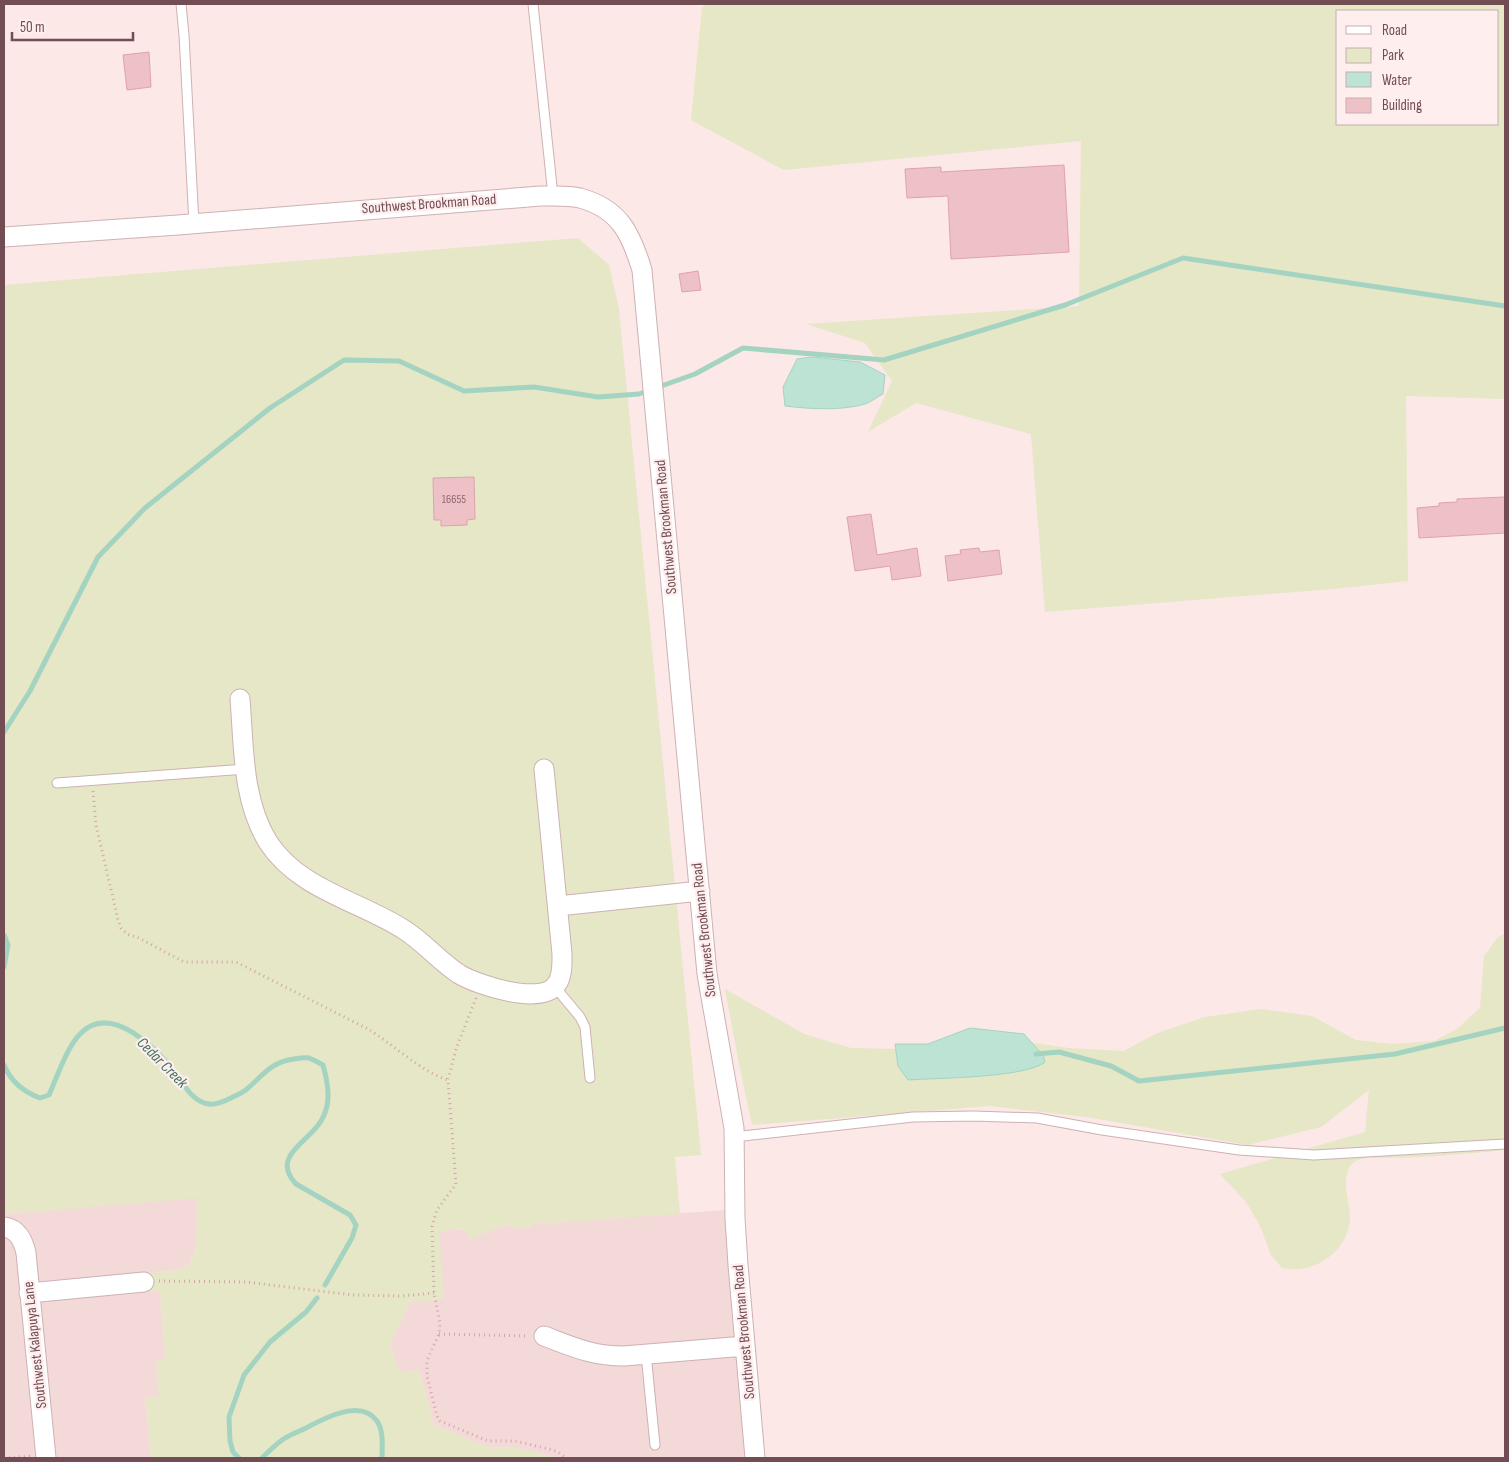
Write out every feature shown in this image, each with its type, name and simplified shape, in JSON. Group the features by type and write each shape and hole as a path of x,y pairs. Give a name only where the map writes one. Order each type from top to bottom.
{"street":[{"name":"Southwest Brookman Road","path":"4,237 194,224 531,196 579,198 599,206 619,219 633,242 642,270 707,974 730,1103 734,1137 735,1218 755,1458"},
{"path":"240,699 247,785 256,816 269,842 281,858 308,880 324,890 405,930 460,975 481,985 528,994 542,993 555,987 561,973 562,954 558,906 544,770"},
{"path":"558,906 700,891"},
{"name":"Southwest Kalapuya Lane","path":"11,1230 24,1242 46,1457"},
{"path":"30,1293 144,1282"},
{"path":"544,1336 587,1353 605,1356 745,1346"}],"lane":[{"path":"181,4 194,224"},
{"path":"533,4 553,196"},
{"path":"57,783 246,769"},
{"path":"555,987 580,1017 585,1026 590,1078"},
{"path":"734,1137 913,1117 974,1116 1038,1118 1102,1130 1239,1150 1304,1154 1505,1144"},
{"path":"646,1354 655,1445"}],"path":[{"path":"92,780 96,824 116,914 121,928 127,934 139,938 184,962 236,962 368,1029 429,1072 448,1080"},
{"path":"481,985 456,1049 448,1080 456,1184 437,1210 432,1226 434,1293 440,1323 439,1334 427,1360 427,1376 440,1421 488,1441 515,1441 549,1448 566,1458"},
{"path":"144,1282 246,1282 353,1295 401,1296 434,1293"},
{"path":"439,1334 544,1336"},
{"path":"4,1458 46,1457"}],"shaded area":[{"path":"198,1197 196,1249 187,1267 148,1273 160,1291 166,1361 156,1362 159,1396 145,1398 151,1458 4,1458 4,1214"},
{"path":"725,1210 746,1458 556,1458 512,1447 490,1448 434,1425 419,1370 407,1373 397,1367 390,1344 439,1237 439,1231 467,1229 470,1238 505,1225 515,1227 532,1224"}],"green space":[{"path":"706,4 1505,4 1505,399 1406,396 1408,581 1333,589 1045,612 1031,434 916,403 868,432 892,381 865,343 806,324 1079,306 1081,141 784,170 691,120 702,8"},
{"path":"578,238 609,265 619,309 701,1155 675,1157 680,1214 532,1224 531,1228 505,1225 470,1238 466,1229 439,1231 444,1299 410,1302 390,1344 397,1367 407,1373 419,1370 434,1425 490,1448 512,1447 556,1458 151,1458 145,1398 159,1396 156,1362 166,1360 160,1291 149,1292 147,1273 187,1267 196,1249 198,1198 4,1214 4,285"},
{"path":"1505,934 1505,1150 1429,1157 1368,1158 1356,1161 1349,1168 1347,1174 1346,1189 1350,1218 1349,1228 1341,1245 1319,1263 1299,1269 1282,1268 1271,1255 1260,1226 1246,1202 1220,1174 1365,1132 1369,1090 1321,1127 1248,1145 1086,1117 990,1106 752,1125 725,989 804,1034 851,1048 896,1049 898,1066 1020,1041 1069,1048 1124,1051 1155,1034 1205,1017 1261,1009 1312,1016 1356,1040 1392,1044 1434,1041 1457,1029 1480,1008 1484,956 1498,937"}],"water":[{"path":"812,357 860,362 885,375 883,394 865,404 846,408 815,409 785,406 783,387 797,359"},
{"path":"970,1028 1024,1034 1043,1055 1045,1062 1035,1067 1001,1074 908,1080 898,1066 895,1044 928,1044"}],"building":[{"path":"149,52 151,87 127,90 123,55"},
{"path":"1064,165 1069,252 951,259 948,196 907,198 905,169 941,167 941,172"},
{"path":"698,271 701,290 682,292 679,274"},
{"path":"474,477 475,519 467,520 467,525 441,526 441,520 434,520 433,478"},
{"path":"1505,497 1505,533 1419,538 1417,508 1439,506 1439,503 1457,502 1457,499"},
{"path":"871,514 877,555 917,548 921,576 892,580 890,566 855,571 847,517"},
{"path":"979,548 980,552 999,550 1002,574 948,581 945,556 961,554 960,550"}],"waterway":[{"path":"4,732 30,691 98,557 145,508 270,408 344,360 399,361 464,391 534,387 598,397 639,394 695,374 743,348 884,360 1065,305 1183,258 1505,306"},
{"name":"Cedar Creek","path":"4,935 8,945 4,967"},
{"name":"Cedar Creek","path":"4,1065 10,1076 23,1089 40,1098 49,1095 75,1040 92,1025 106,1023 119,1026 146,1042 168,1064 194,1097 203,1103 215,1104 241,1093 279,1063 307,1058 323,1065 328,1093 327,1108 315,1129 289,1157 287,1165 289,1174 296,1184 350,1215 356,1225 352,1238 325,1285"},
{"path":"1036,1054 1059,1052 1111,1066 1139,1081 1395,1054 1505,1028"},
{"name":"Cedar Creek","path":"239,1458 233,1452 230,1441 229,1417 244,1375 270,1342 306,1312 317,1298"},
{"name":"Cedar Creek","path":"262,1458 288,1437 331,1416 352,1411 370,1414 377,1421 382,1434 382,1458"}]}
